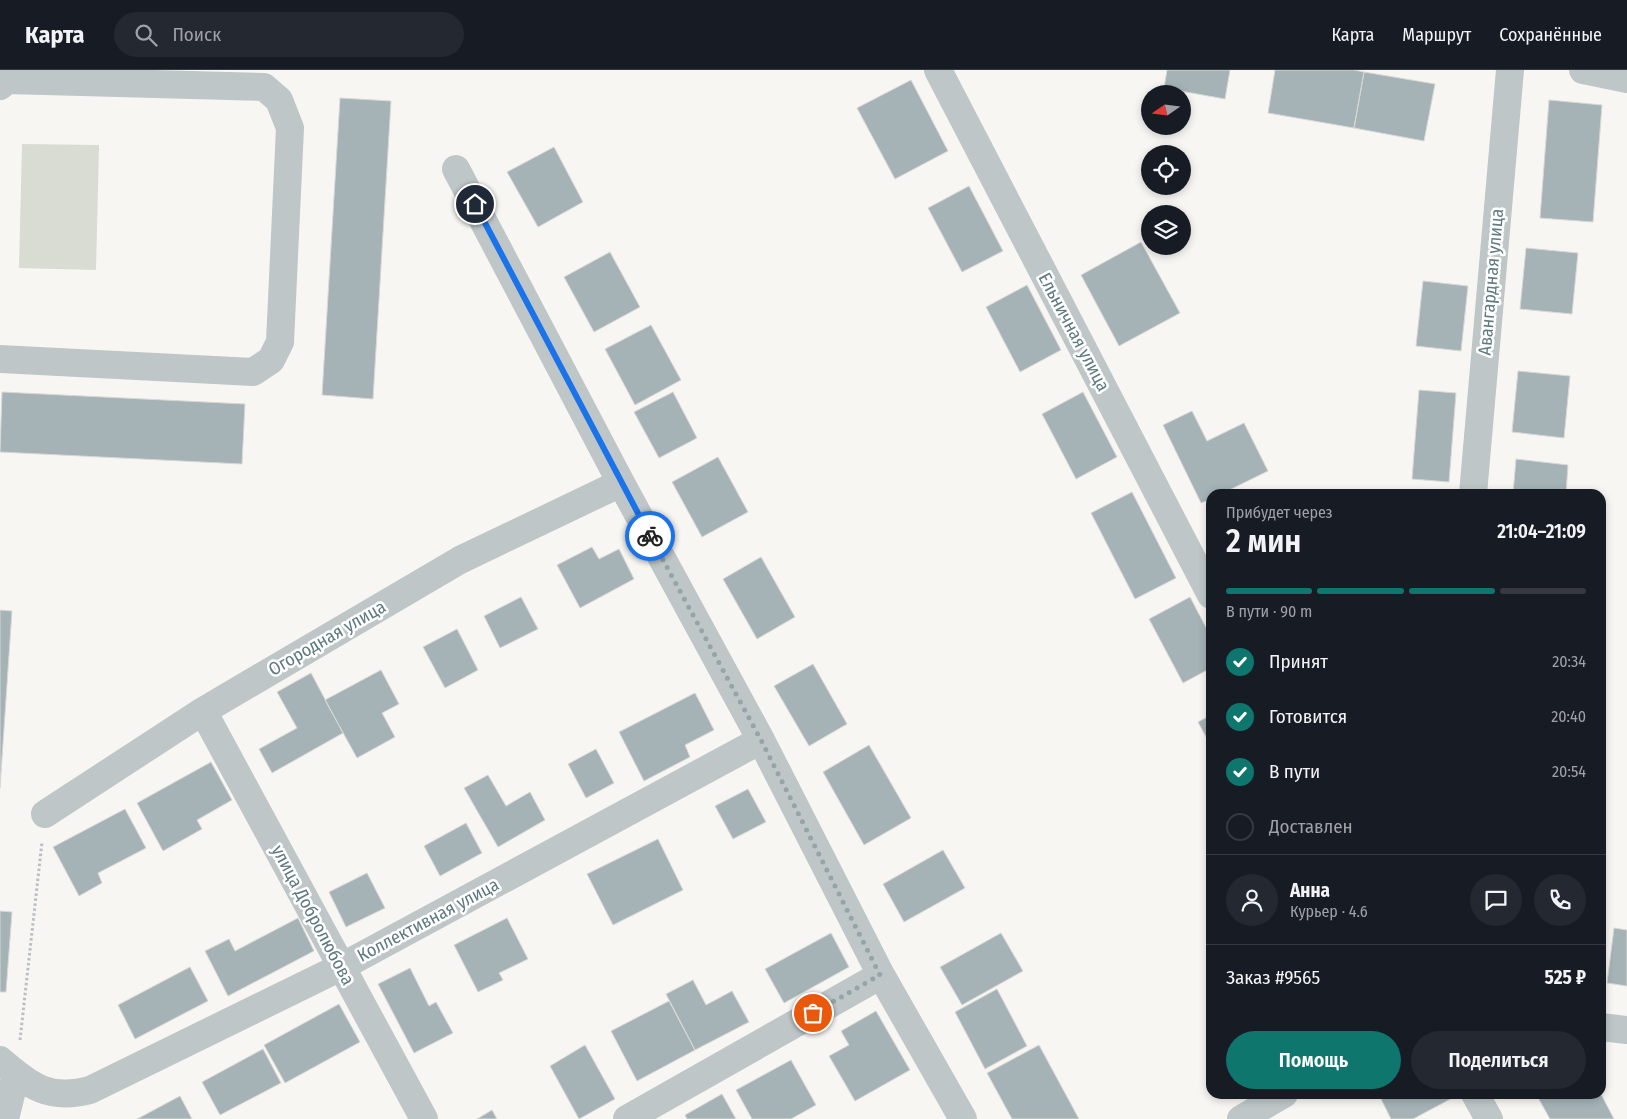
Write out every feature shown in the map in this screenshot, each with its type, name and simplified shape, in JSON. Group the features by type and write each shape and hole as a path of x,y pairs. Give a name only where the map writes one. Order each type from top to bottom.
{"street":[{"name":"Ельничная улица","path":"938,70 1206,585"},
{"name":"Авангардная улица","path":"1473,489 1510,70"},
{"path":"1583,70 1627,79"},
{"path":"0,86 7,80 264,87 279,100 290,128 280,342 271,360 252,372 0,359"},
{"path":"456,169 621,483 761,740 880,975 963,1119"},
{"name":"Огородная улица","path":"45,814 203,712 460,560 621,483"},
{"name":"улица Добролюбова","path":"203,712 424,1119"},
{"name":"Коллективная улица","path":"8,1066 43,1091 74,1095 90,1090 341,967 761,740"},
{"path":"627,1119 880,975"},
{"path":"1606,1028 1627,1030"},
{"path":"5,1119 8,1066"},
{"path":"1241,1119 1275,1099"},
{"path":"1478,1099 1489,1119"}],"path":[{"path":"8,1066 45,814"}],"shaded area":[{"path":"22,144 99,145 96,270 19,268"}],"building":[{"path":"1167,70 1230,70 1225,99 1191,93 1191,85 1164,85"},
{"path":"1275,70 1354,70 1364,72 1354,128 1268,113"},
{"path":"1364,72 1435,84 1424,141 1354,128"},
{"path":"911,80 948,151 895,179 857,108"},
{"path":"340,98 391,101 373,399 322,395"},
{"path":"1549,100 1602,105 1593,222 1540,218"},
{"path":"554,147 583,202 538,227 507,172"},
{"path":"969,186 1003,251 962,272 928,208"},
{"path":"1141,242 1141,255 1148,255 1180,313 1119,346 1081,275"},
{"path":"1526,248 1578,253 1572,314 1520,309"},
{"path":"610,252 640,307 594,332 564,277"},
{"path":"1423,281 1468,286 1461,351 1416,346"},
{"path":"1027,285 1061,350 1020,372 986,307"},
{"path":"651,325 681,380 635,405 605,349"},
{"path":"1518,371 1570,376 1564,438 1512,432"},
{"path":"1419,390 1456,393 1449,482 1412,479"},
{"path":"2,392 245,404 242,464 0,452"},
{"path":"673,392 697,438 659,458 634,412"},
{"path":"1083,392 1117,457 1076,479 1042,414"},
{"path":"1192,411 1207,441 1244,423 1268,471 1231,489 1206,489 1206,501 1201,503 1163,425"},
{"path":"718,457 748,512 702,537 672,482"},
{"path":"1516,459 1568,465 1566,489 1513,489"},
{"path":"1132,492 1176,578 1135,599 1091,513"},
{"path":"592,547 599,559 619,549 634,579 580,608 557,565"},
{"path":"761,557 795,617 757,639 723,579"},
{"path":"521,597 538,629 500,648 484,616"},
{"path":"1190,597 1206,627 1206,671 1183,683 1149,619"},
{"path":"0,610 12,611 0,788"},
{"path":"457,629 478,670 445,688 423,647"},
{"path":"813,664 847,724 809,746 774,686"},
{"path":"381,670 399,704 382,713 395,737 357,758 325,700"},
{"path":"311,673 343,733 272,773 259,749 297,728 277,692"},
{"path":"695,693 714,730 685,745 690,757 644,781 619,732"},
{"path":"1206,718 1206,737 1198,722"},
{"path":"869,745 911,818 864,845 823,772"},
{"path":"596,749 614,783 586,798 568,764"},
{"path":"211,762 232,800 197,820 202,829 163,851 137,803"},
{"path":"488,775 506,806 530,792 545,820 498,847 464,788"},
{"path":"748,789 766,822 733,839 715,806"},
{"path":"125,809 146,848 98,873 102,883 79,896 53,847"},
{"path":"466,823 482,853 440,876 424,846"},
{"path":"658,839 683,890 613,925 587,874"},
{"path":"943,850 965,888 904,922 883,884"},
{"path":"367,873 385,908 346,927 329,892"},
{"path":"0,911 12,912 6,992 0,992"},
{"path":"298,918 314,951 228,996 205,951 229,939 235,951"},
{"path":"507,918 528,959 499,973 503,980 478,992 454,945"},
{"path":"1614,928 1627,930 1627,986 1607,983"},
{"path":"831,933 849,967 784,1003 765,969"},
{"path":"1001,933 1023,971 962,1005 940,967"},
{"path":"190,967 208,1001 135,1039 118,1005"},
{"path":"410,968 429,1006 436,1002 453,1033 414,1053 378,984"},
{"path":"693,980 706,1005 732,991 749,1022 695,1050 666,994"},
{"path":"997,989 1027,1046 985,1069 955,1012"},
{"path":"669,1001 695,1050 637,1081 611,1031"},
{"path":"339,1004 360,1042 285,1083 264,1045"},
{"path":"876,1011 910,1070 855,1101 829,1056 849,1045 841,1031"},
{"path":"585,1045 615,1099 579,1119 550,1066"},
{"path":"1039,1045 1079,1119 1012,1119 987,1073"},
{"path":"263,1049 281,1083 220,1115 202,1082"},
{"path":"791,1060 816,1105 791,1119 752,1119 736,1090"},
{"path":"722,1094 736,1119 687,1119 685,1115"},
{"path":"180,1096 192,1119 137,1119"},
{"path":"1381,1099 1450,1099 1413,1119 1391,1119"},
{"path":"1539,1099 1604,1099 1614,1119 1550,1119"},
{"path":"492,1110 497,1119 477,1119"}],"way so far":[{"path":"650,536 761,740 880,975 813,1013"}],"route":[{"path":"475,204 650,536"}]}
